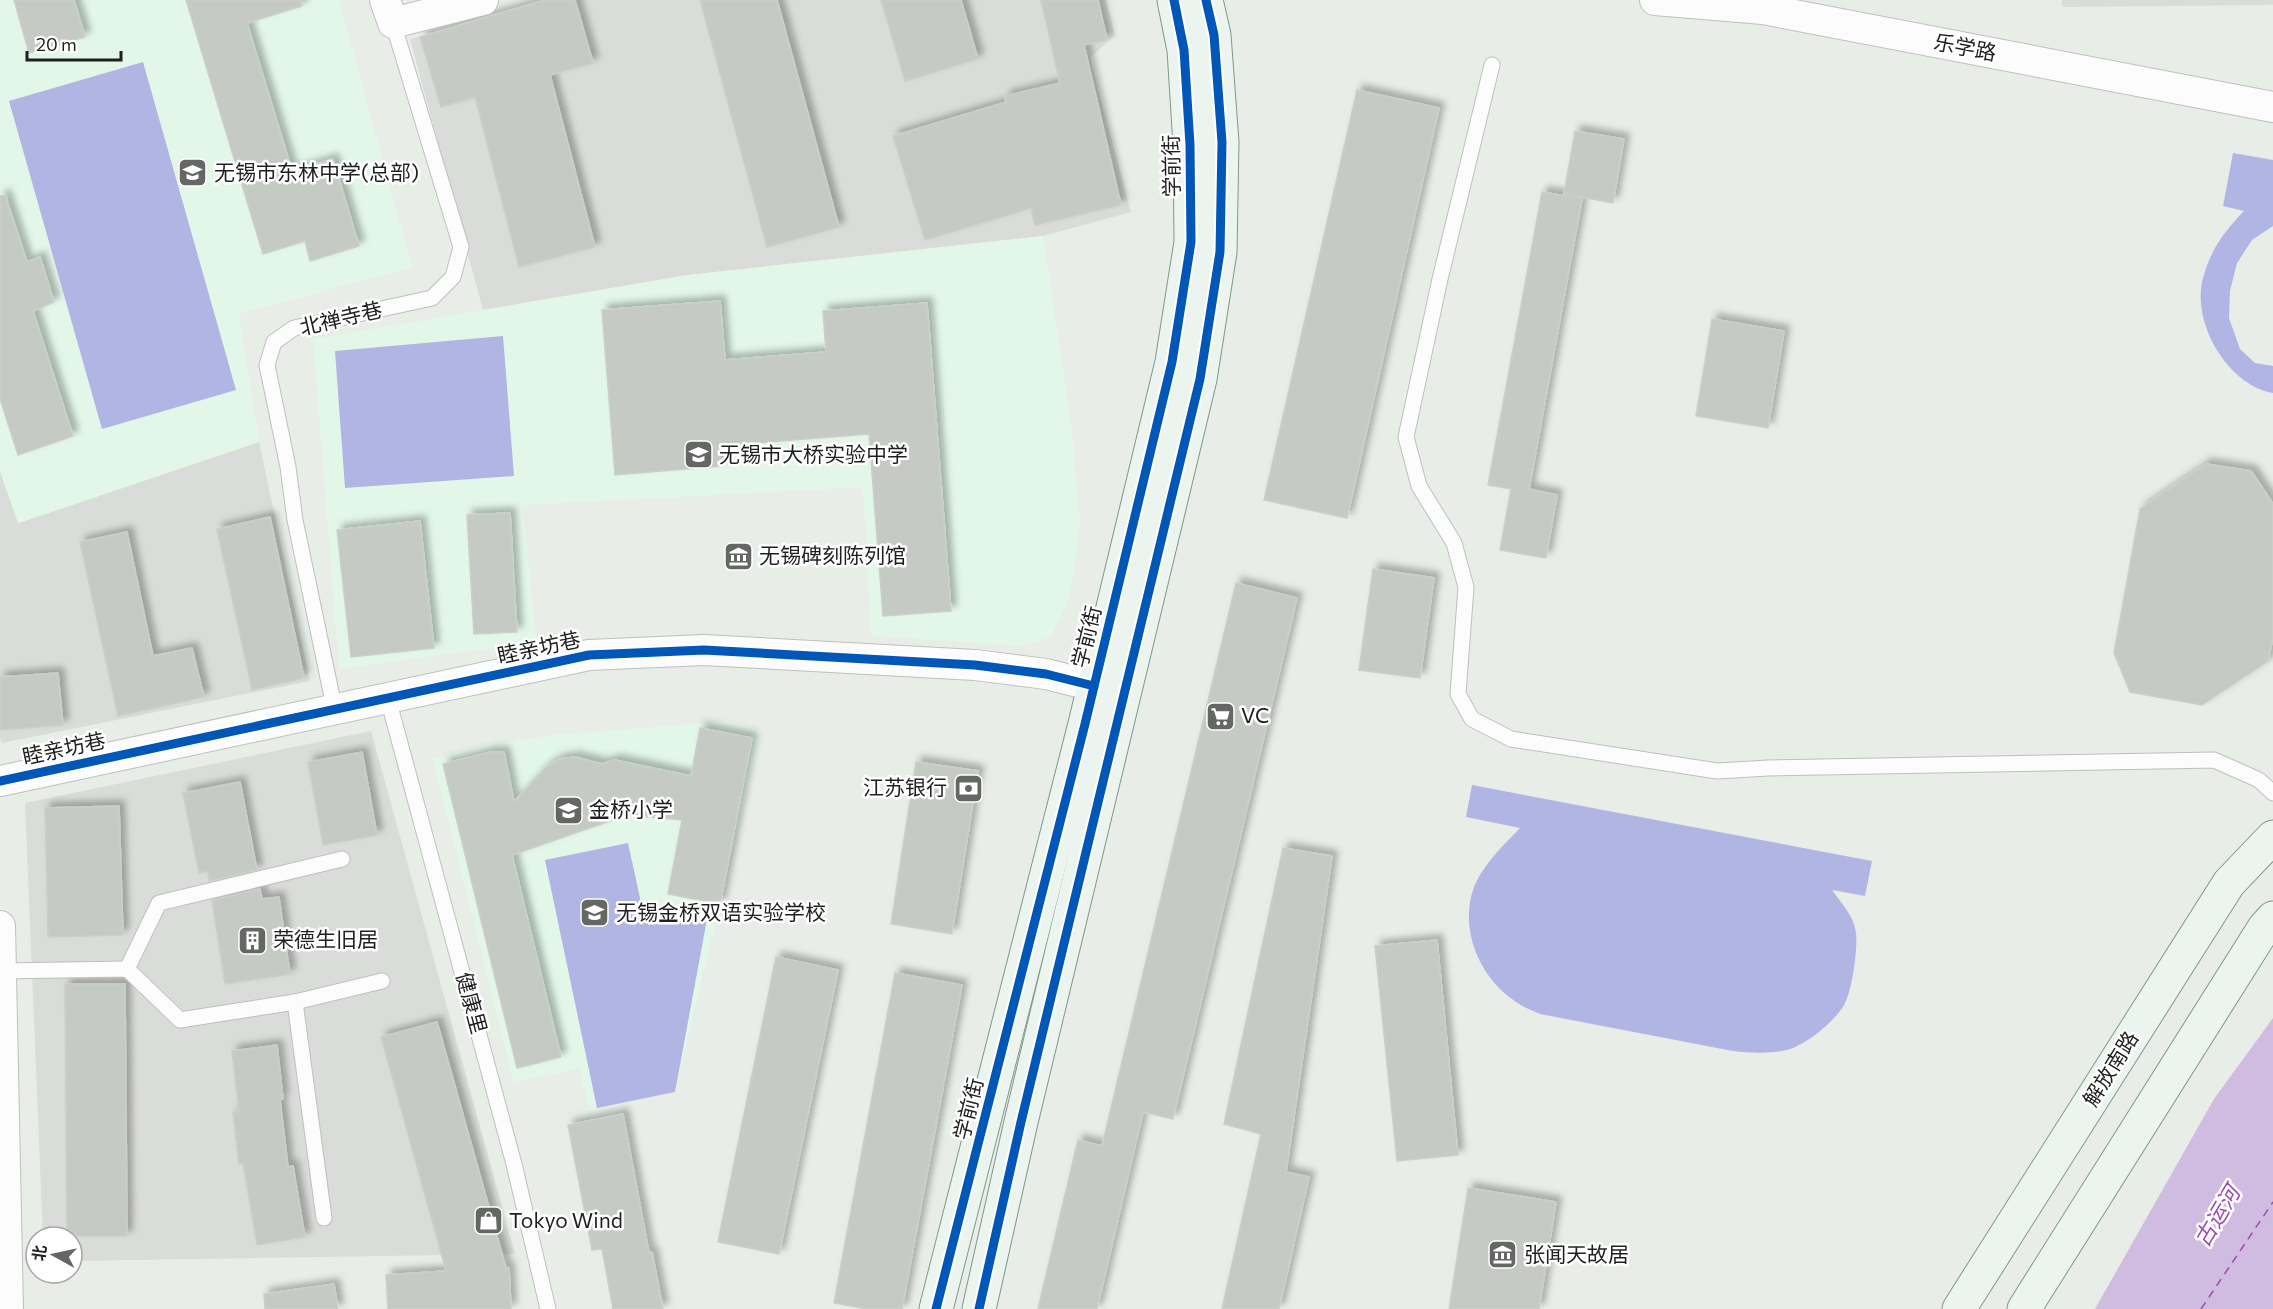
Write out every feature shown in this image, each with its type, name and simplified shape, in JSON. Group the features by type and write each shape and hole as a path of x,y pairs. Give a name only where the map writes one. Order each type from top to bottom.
{"main road":[{"name":"学前街","path":"936,1309 1094,686 1172,362 1191,242 1190,145 1184,50 1174,0"},
{"path":"979,1309 1021,1122 1200,379 1220,252 1222,164 1214,35 1206,0"},
{"name":"解放南路","path":"1959,1309 2229,883 2273,837"},
{"path":"2024,1309 2258,938 2273,918"}],"street":[{"path":"389,11 483,0"},
{"name":"乐学路","path":"1655,0 1763,9 2273,107"},
{"name":"睦亲坊巷","path":"0,781 589,655 704,650 975,665 1046,674 1094,686"},
{"path":"0,926 8,1309"}],"lane":[{"name":"北禅寺巷","path":"335,711 295,520 288,467 267,365 274,342 294,328 432,298 453,277 461,247 389,11"},
{"path":"1492,65 1440,279 1406,437 1419,486 1454,543 1466,587 1458,694 1472,719 1511,739 1717,771 1768,768 2214,760 2259,780 2273,793"},
{"name":"健康里","path":"388,699 514,1164 548,1309"},
{"path":"127,969 159,903 342,859"},
{"path":"1,971 127,969 180,1020 295,1002 382,981"},
{"path":"295,1002 324,1218"}],"shaded area":[{"name":"无锡市东林中学(总部)","path":"0,0 339,0 412,267 239,314 259,442 18,523 0,471"},
{"path":"557,0 1106,0 1115,35 1090,58 1131,212 1043,236 688,275 483,310 410,39"},
{"path":"2062,0 2273,0 2273,5 2062,7"},
{"path":"143,62 236,390 102,429 9,101"},
{"path":"2233,153 2273,160 2273,226 2252,240 2237,263 2230,291 2229,318 2240,349 2255,363 2273,366 2273,393 2257,388 2241,378 2228,365 2208,332 2203,314 2201,296 2203,278 2210,258 2224,234 2244,211 2223,206"},
{"name":"无锡市大桥实验中学","path":"1043,236 1071,423 1080,524 1070,596 1051,636 1026,646 871,636 863,487 523,505 536,642 339,669 313,339 688,275"},
{"path":"503,336 514,476 345,488 335,351"},
{"path":"259,442 310,681 2,743 0,739 0,471 19,523"},
{"name":"无锡金桥双语实验学校","path":"731,721 761,730 675,1092 589,1111 580,1068 514,1082 433,759 489,744 555,735"},
{"path":"371,731 515,1254 84,1261 84,1225 43,1225 25,803"},
{"path":"1472,785 1872,861 1865,896 1832,890 1850,916 1856,933 1854,970 1844,1005 1827,1025 1803,1043 1787,1050 1760,1053 1733,1051 1540,1014 1518,1004 1500,989 1482,965 1475,950 1469,921 1473,890 1477,881 1494,856 1520,828 1466,817"},
{"path":"628,843 642,907 707,919 675,1092 597,1108 545,860"}],"water":[{"name":"古运河","path":"2273,1018 2273,1309 2095,1309 2214,1099"}],"building":[{"path":"14,0 74,0 85,37 29,53"},
{"path":"186,0 301,0 302,6 247,23 292,171 333,159 359,246 310,261 305,241 263,254"},
{"path":"545,0 575,0 593,63 550,75 595,247 519,267 475,97 441,107 420,37"},
{"path":"700,0 777,0 839,227 767,247"},
{"path":"881,0 961,0 978,59 905,81"},
{"path":"1041,0 1098,0 1107,40 1084,45 1121,205 1035,225 1031,208 925,240 893,136 1006,102 1005,96 1060,83"},
{"path":"1357,90 1439,108 1347,518 1264,500"},
{"path":"1575,131 1624,139 1613,203 1564,194"},
{"path":"1542,192 1582,199 1529,489 1557,495 1546,558 1500,550 1511,489 1488,485"},
{"path":"5,195 27,262 40,257 54,302 33,311 73,436 18,455 0,399 0,196"},
{"path":"720,301 725,360 826,352 823,311 927,303 951,611 883,616 869,434 719,446 721,466 615,475 602,310"},
{"path":"1712,319 1784,331 1768,428 1696,416"},
{"path":"2206,464 2251,471 2273,504 2273,637 2268,661 2202,705 2130,692 2114,653 2140,509"},
{"path":"510,513 517,632 474,634 467,515"},
{"path":"270,517 304,678 252,690 217,529"},
{"path":"420,521 434,648 351,657 337,530"},
{"path":"127,532 153,656 192,648 204,697 118,716 80,542"},
{"path":"1373,569 1434,578 1420,678 1359,670"},
{"path":"1236,583 1297,598 1173,1119 1143,1112 1097,1309 1038,1309 1078,1140 1102,1146"},
{"path":"58,673 63,725 0,730 0,677"},
{"path":"700,728 752,738 720,904 668,894 682,820 627,815 512,855 561,1057 517,1068 443,764 491,752 504,752 514,802 546,767 560,759 575,757 602,764 615,760 691,776"},
{"path":"362,752 377,835 323,845 308,762"},
{"path":"916,762 978,771 952,934 891,924"},
{"path":"240,782 257,870 209,881 208,871 199,873 183,793"},
{"path":"119,806 123,935 48,937 45,808"},
{"path":"1283,848 1332,856 1286,1172 1309,1177 1279,1309 1222,1309 1261,1134 1224,1124"},
{"name":"荣德生旧居","path":"260,889 262,899 279,897 290,974 225,984 212,900"},
{"path":"1437,940 1458,1155 1397,1161 1375,946"},
{"path":"776,957 838,970 779,1254 718,1242"},
{"path":"895,973 962,985 902,1309 867,1309 834,1303"},
{"path":"65,984 125,984 127,1236 84,1236 84,1225 67,1225"},
{"path":"437,1022 506,1268 509,1268 511,1309 388,1309 386,1275 446,1271 381,1037"},
{"path":"277,1045 283,1099 280,1100 288,1167 293,1166 305,1237 257,1245 243,1163 239,1164 233,1112 239,1111 232,1051"},
{"path":"623,1114 649,1253 652,1252 663,1309 613,1309 602,1249 592,1250 568,1125"},
{"name":"张闻天故居","path":"1468,1188 1556,1202 1539,1309 1449,1309"},
{"path":"334,1284 338,1309 265,1309 264,1294"}],"ferry route":[{"path":"2201,1309 2273,1202"}],"cycle path":[{"path":"936,1309 1085,724 1172,362 1191,242 1190,145 1184,50 1174,0"},
{"path":"979,1309 1021,1122 1200,379 1220,252 1222,142 1214,35 1206,0"},
{"path":"0,781 589,655 704,650 975,665 1046,674 1094,686"}],"place":[{"name":"无锡市东林中学(总部)","path":"193,173"},
{"name":"无锡市大桥实验中学","path":"698,455"},
{"name":"无锡碑刻陈列馆","path":"738,556"},
{"name":"VC","path":"1220,716"},
{"name":"江苏银行","path":"968,788"},
{"name":"金桥小学","path":"568,810"},
{"name":"无锡金桥双语实验学校","path":"595,913"},
{"name":"荣德生旧居","path":"252,940"},
{"name":"Tokyo Wind","path":"488,1221"},
{"name":"张闻天故居","path":"1503,1255"}]}
